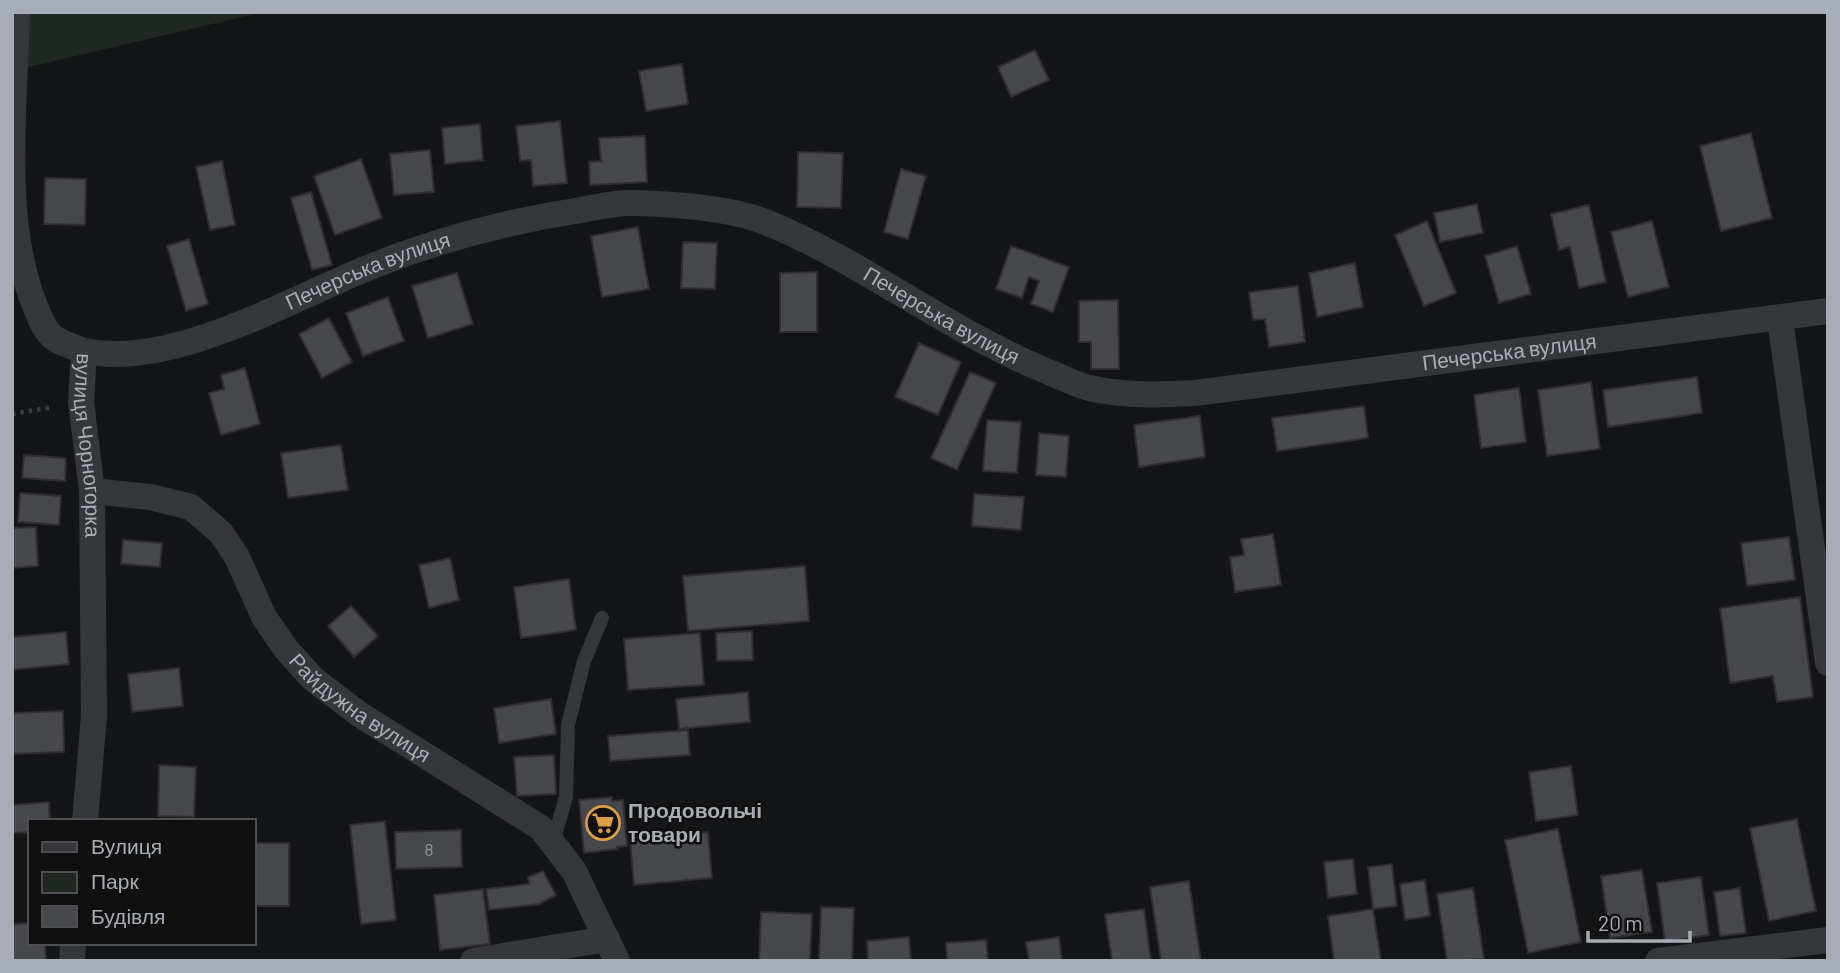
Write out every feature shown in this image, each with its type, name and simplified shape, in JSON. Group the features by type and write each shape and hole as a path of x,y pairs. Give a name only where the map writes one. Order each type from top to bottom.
{"street":[{"name":"вулиця Чорногорка","path":"17,12 13,174 20,254 27,286 43,325 55,339 84,351 81,402 92,491 94,716 85,819"},
{"name":"Печерська вулиця","path":"84,351 106,355 130,354 179,344 264,315 370,267 472,233 555,214 630,202 702,208 765,222 855,265 943,319 1020,360 1086,387 1136,395 1195,393 1828,311"},
{"path":"1780,318 1828,663"},
{"name":"Райдужна вулиця","path":"92,491 150,497 191,507 221,533 237,558 264,617 286,649 312,678 359,714 541,828 573,871 612,950"},
{"path":"1658,961 1828,940"},
{"path":"473,961 612,950"}],"lane":[{"path":"553,842 566,797 568,726 584,661 602,618"}],"path":[{"path":"12,414 81,402"}],"green space":[{"path":"17,12 264,12 16,70"}],"building":[{"path":"1035,50 1049,80 1011,97 998,67"},
{"path":"682,64 688,104 646,111 639,71"},
{"path":"560,121 567,183 533,186 531,160 520,161 516,126"},
{"path":"480,124 483,160 445,164 442,128"},
{"path":"1751,133 1772,218 1721,231 1700,146"},
{"path":"645,136 647,182 590,185 589,162 601,161 599,138"},
{"path":"430,150 434,192 394,195 390,154"},
{"path":"798,152 843,153 841,208 797,207"},
{"path":"361,159 382,218 335,235 314,176"},
{"path":"222,161 235,225 210,230 196,167"},
{"path":"901,169 926,176 908,239 884,232"},
{"path":"45,178 86,179 85,225 44,224"},
{"path":"311,192 332,265 312,270 291,198"},
{"path":"1477,204 1483,233 1440,242 1434,213"},
{"path":"1589,205 1606,282 1579,288 1570,247 1559,250 1551,214"},
{"path":"1427,221 1456,293 1424,306 1395,235"},
{"path":"1652,221 1669,287 1628,297 1611,232"},
{"path":"638,227 649,289 602,297 591,236"},
{"path":"189,239 208,304 186,311 167,246"},
{"path":"683,242 717,243 715,289 681,288"},
{"path":"1011,246 1069,267 1053,312 1031,304 1039,281 1029,277 1022,298 996,289"},
{"path":"1517,246 1531,294 1499,303 1485,256"},
{"path":"1355,263 1363,307 1317,317 1309,273"},
{"path":"817,272 817,332 780,332 780,273"},
{"path":"457,273 473,324 428,338 412,286"},
{"path":"1298,286 1305,342 1269,347 1265,319 1253,320 1249,292"},
{"path":"388,297 404,341 363,356 346,313"},
{"path":"1118,300 1119,369 1091,369 1091,342 1079,342 1079,301"},
{"path":"329,318 352,362 322,378 299,334"},
{"path":"919,343 961,362 938,415 895,397"},
{"path":"245,368 260,424 221,435 209,393 224,389 221,375"},
{"path":"970,372 996,383 957,470 931,458"},
{"path":"1697,377 1702,413 1608,427 1603,390"},
{"path":"1591,382 1600,449 1547,456 1538,390"},
{"path":"1519,388 1526,442 1481,448 1474,395"},
{"path":"1364,406 1368,438 1277,451 1272,418"},
{"path":"1200,416 1205,457 1139,467 1134,425"},
{"path":"987,420 1021,422 1017,473 983,471"},
{"path":"1039,433 1069,436 1066,477 1036,475"},
{"path":"341,445 348,490 288,498 281,453"},
{"path":"24,455 66,458 65,481 22,478"},
{"path":"20,493 61,496 59,525 18,522"},
{"path":"974,494 1024,497 1021,530 972,526"},
{"path":"36,527 38,566 12,568 12,528"},
{"path":"1273,534 1281,585 1235,592 1230,557 1244,555 1241,539"},
{"path":"1789,537 1795,580 1747,586 1741,543"},
{"path":"123,540 162,543 160,567 121,564"},
{"path":"450,558 459,600 429,608 419,565"},
{"path":"805,566 809,621 688,631 683,576"},
{"path":"569,579 576,630 521,638 514,587"},
{"path":"1800,597 1813,697 1777,702 1773,676 1730,683 1720,608"},
{"path":"351,606 378,636 354,657 328,626"},
{"path":"752,631 753,660 717,661 716,633"},
{"path":"66,632 69,664 12,670 12,637"},
{"path":"700,633 704,685 628,690 624,639"},
{"path":"179,668 183,706 132,712 128,674"},
{"path":"748,692 750,722 679,729 676,699"},
{"path":"551,699 556,734 499,743 494,708"},
{"path":"63,711 64,752 12,754 12,713"},
{"path":"688,730 690,755 610,761 608,736"},
{"path":"554,755 556,794 517,796 514,757"},
{"path":"159,765 196,767 194,817 158,816"},
{"path":"1571,766 1578,815 1536,821 1529,772"},
{"name":"Продовольчі товари","path":"612,797 612,801 623,800 627,846 584,853 579,800"},
{"path":"49,802 50,819 28,819 28,832 12,833 12,805"},
{"path":"1797,819 1816,911 1769,921 1750,828"},
{"path":"385,821 396,920 361,924 350,825"},
{"path":"1558,829 1581,942 1528,953 1505,840"},
{"path":"461,830 462,867 396,869 395,832"},
{"path":"708,832 712,878 634,885 630,840"},
{"path":"256,843 289,843 289,906 256,906"},
{"path":"1353,859 1357,894 1328,898 1324,862"},
{"path":"1392,864 1397,906 1373,909 1368,867"},
{"path":"1642,870 1652,932 1610,938 1601,876"},
{"path":"543,871 556,895 539,904 489,910 486,889 529,884 528,877"},
{"path":"1701,877 1709,935 1665,942 1657,883"},
{"path":"1425,880 1430,916 1405,920 1400,884"},
{"path":"1189,881 1201,961 1161,961 1150,887"},
{"path":"1473,888 1484,959 1447,961 1437,894"},
{"path":"1740,888 1746,933 1720,936 1714,892"},
{"path":"483,889 490,944 440,950 434,895"},
{"path":"821,907 854,908 852,961 819,961"},
{"path":"1144,909 1151,961 1112,961 1105,914"},
{"path":"1373,909 1381,961 1334,961 1328,916"},
{"path":"761,912 812,914 810,961 759,961"},
{"path":"28,923 28,945 45,945 46,961 12,961 12,924"},
{"path":"909,937 911,961 868,961 867,941"},
{"path":"1059,937 1062,961 1029,961 1026,942"},
{"path":"986,940 988,961 947,961 946,943"}],"place":[{"name":"Продовольчі товари","path":"603,823"}]}
